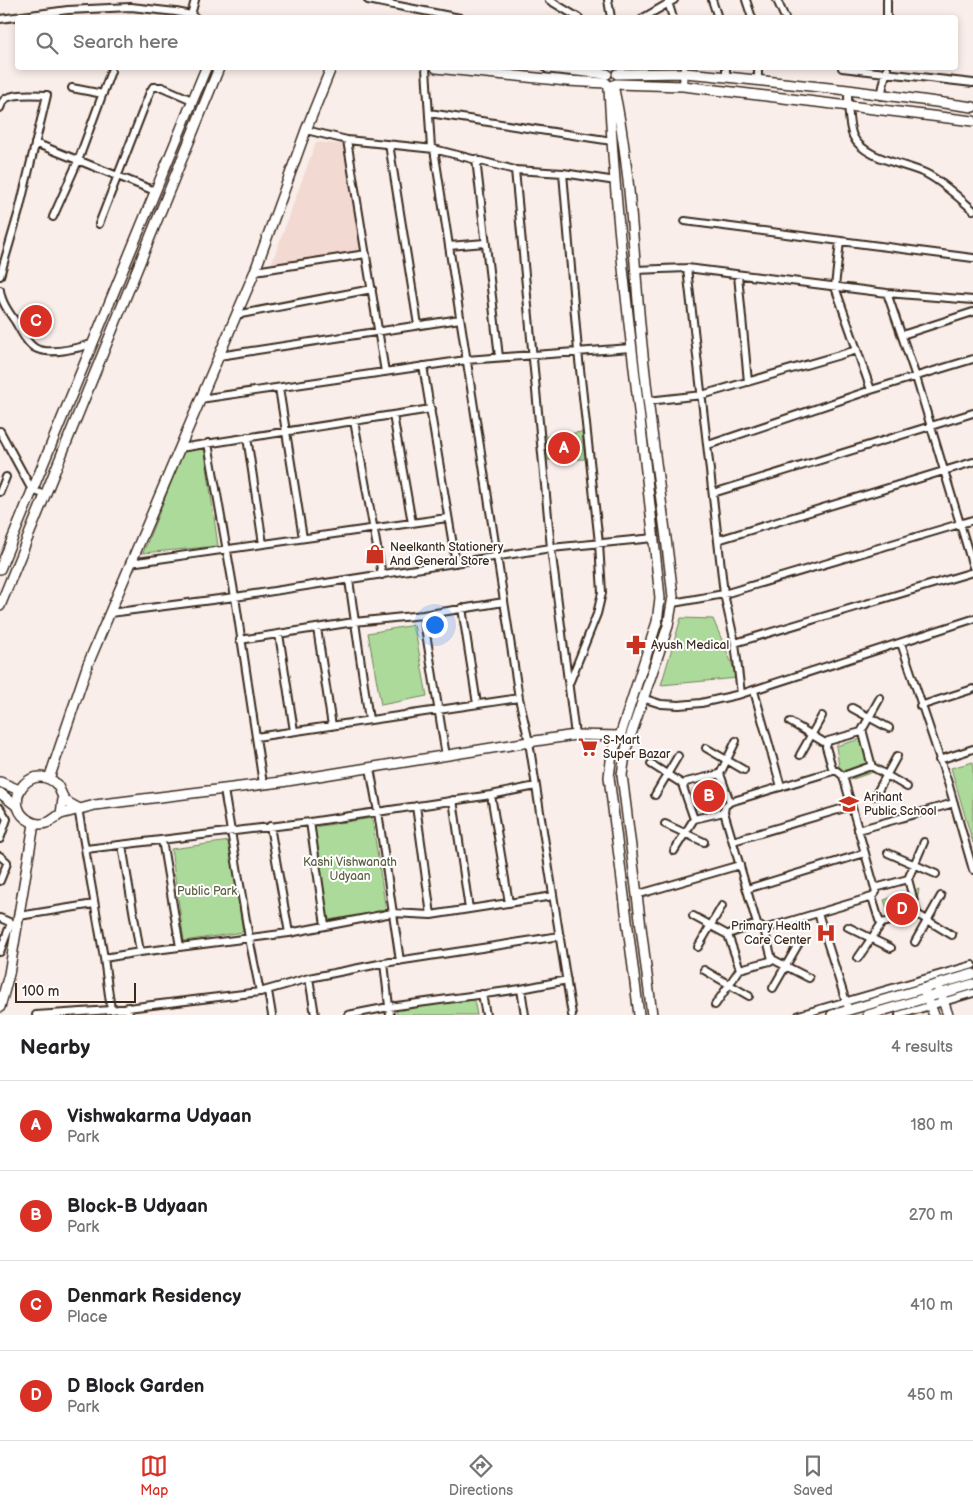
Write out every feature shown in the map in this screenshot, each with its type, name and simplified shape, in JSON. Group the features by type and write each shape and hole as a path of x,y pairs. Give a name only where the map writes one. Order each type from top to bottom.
{"street":[{"path":"193,15 195,0"},
{"path":"368,0 445,15"},
{"path":"549,0 574,15"},
{"path":"608,0 610,15"},
{"path":"712,0 717,15"},
{"path":"746,0 751,15"},
{"path":"777,0 784,15"},
{"path":"887,0 887,15"},
{"path":"648,15 670,1 672,15"},
{"path":"26,15 68,10 131,7 186,15"},
{"path":"0,18 15,16"},
{"path":"0,569 205,70"},
{"path":"0,606 218,70"},
{"path":"49,779 88,664 255,270 306,130 330,70"},
{"path":"426,70 432,148 519,698 529,742 572,1015"},
{"path":"456,70 567,81 612,81 683,86 973,121"},
{"path":"574,70 612,81 684,70 726,72 758,80 973,107"},
{"path":"683,86 684,70"},
{"path":"758,70 758,80"},
{"path":"881,96 887,70 973,83"},
{"path":"53,217 78,161 111,71"},
{"path":"612,81 612,141 631,348 660,598 657,622 620,736 612,753 609,777 639,1015"},
{"path":"612,81 619,112 648,401 673,602 668,626 626,749 622,775 652,1015"},
{"path":"99,224 153,87 162,87 192,100"},
{"path":"72,88 103,94"},
{"path":"848,90 848,107 853,136 865,150 928,175 973,210"},
{"path":"0,108 8,97 16,95 47,95 19,211 0,276"},
{"path":"428,113 612,141"},
{"path":"306,130 348,140 432,148 515,170 563,173 616,181"},
{"path":"348,140 385,372"},
{"path":"35,143 155,191"},
{"path":"389,144 418,325"},
{"path":"476,160 499,357"},
{"path":"515,170 550,548 575,735"},
{"path":"563,173 578,350 599,543 602,593 597,614 568,685"},
{"path":"685,221 973,258"},
{"path":"840,241 835,286 870,390"},
{"path":"449,246 486,242"},
{"path":"255,270 366,254"},
{"path":"635,270 687,268 887,293 973,300"},
{"path":"687,268 724,594 741,694"},
{"path":"738,275 748,382"},
{"path":"236,315 372,289"},
{"path":"0,290 6,307 27,340 36,348 48,351 62,350 92,344"},
{"path":"887,293 916,377 973,567"},
{"path":"902,335 973,312"},
{"path":"218,356 460,319"},
{"path":"200,399 466,360 578,350 631,348"},
{"path":"648,401 702,395 857,350"},
{"path":"708,445 870,390 973,359"},
{"path":"423,366 456,563"},
{"path":"279,388 303,538"},
{"path":"180,448 431,409"},
{"path":"713,493 973,413"},
{"path":"393,415 412,523"},
{"path":"354,421 382,575"},
{"path":"0,430 32,490 45,495"},
{"path":"247,438 263,544"},
{"path":"208,443 235,597 240,640 264,784"},
{"path":"718,540 973,462"},
{"path":"0,492 6,477"},
{"path":"130,563 447,518"},
{"path":"673,602 724,594 973,520"},
{"path":"110,613 235,597 550,548 654,538"},
{"path":"734,644 973,572"},
{"path":"349,580 369,720"},
{"path":"240,640 354,622 423,615 504,602"},
{"path":"462,608 477,704"},
{"path":"423,615 446,756"},
{"path":"642,698 661,704 679,705 701,703 741,694 973,619"},
{"path":"317,628 332,726"},
{"path":"279,634 294,731"},
{"path":"901,643 920,706 954,803 973,870"},
{"path":"920,706 973,689"},
{"path":"754,690 781,787"},
{"path":"256,737 519,698"},
{"path":"870,766 871,763 861,732 880,698"},
{"path":"852,708 889,728"},
{"path":"800,755 822,716"},
{"path":"790,722 827,744 833,771"},
{"path":"827,744 831,739 861,732"},
{"path":"61,814 64,799 61,790 55,783 49,779 38,777 22,785 16,802 24,819 34,824 42,824 50,822 61,814 95,805 224,790 575,735 620,736"},
{"path":"730,802 720,774 736,740"},
{"path":"706,748 744,770"},
{"path":"939,760 973,749"},
{"path":"655,795 678,756"},
{"path":"875,796 897,756"},
{"path":"650,764 684,785"},
{"path":"842,776 870,766 907,787"},
{"path":"370,768 400,961"},
{"path":"764,929 872,897 876,892 842,776 836,771 730,802 725,806 724,812 757,924 764,929 772,959 809,978"},
{"path":"684,785 686,782 720,774"},
{"path":"0,782 19,790"},
{"path":"684,785 683,787 694,819"},
{"path":"86,848 310,822 491,795 536,786"},
{"path":"224,790 260,992"},
{"path":"0,793 18,807"},
{"path":"491,795 508,903"},
{"path":"64,799 78,808 111,1010"},
{"path":"453,800 469,909"},
{"path":"858,830 954,803"},
{"path":"416,806 431,915"},
{"path":"733,841 851,806"},
{"path":"0,808 7,819 0,839"},
{"path":"674,851 694,819 724,812"},
{"path":"310,822 325,925"},
{"path":"0,952 19,916 34,824"},
{"path":"665,824 704,842"},
{"path":"270,826 289,933"},
{"path":"162,840 180,946"},
{"path":"916,914 908,879 924,842"},
{"path":"122,845 140,952"},
{"path":"888,853 936,874"},
{"path":"747,889 865,854"},
{"path":"0,856 7,862 0,881"},
{"path":"636,895 740,865"},
{"path":"875,888 908,879"},
{"path":"104,958 180,946 289,933 392,914 431,915 553,896"},
{"path":"915,942 941,896"},
{"path":"872,897 879,920 882,923"},
{"path":"19,916 94,904"},
{"path":"698,946 722,906"},
{"path":"818,913 847,1006"},
{"path":"858,958 882,923 916,914 952,935"},
{"path":"693,916 728,935 740,969"},
{"path":"0,918 14,925"},
{"path":"728,935 757,924"},
{"path":"0,1007 9,974 14,925"},
{"path":"848,927 890,948"},
{"path":"36,1015 111,1010 260,992 309,978 384,963 560,936"},
{"path":"773,988 799,943"},
{"path":"714,1005 740,969 772,959"},
{"path":"384,963 390,1015"},
{"path":"832,1015 847,1006 973,965"},
{"path":"704,970 749,996"},
{"path":"940,993 973,974"},
{"path":"309,978 315,1015"},
{"path":"351,1015 389,1007 567,980"},
{"path":"868,1015 973,984"},
{"path":"522,988 525,1015"},
{"path":"268,990 272,1015"},
{"path":"940,993 973,993"},
{"path":"940,993 948,1015"},
{"path":"482,994 486,1015"},
{"path":"799,1015 847,1006 927,997"},
{"path":"899,1015 927,997"},
{"path":"927,997 934,1015"},
{"path":"128,1007 130,1015"}],"shaded area":[{"path":"316,142 349,145 365,249 270,268"}],"green space":[{"path":"582,432 585,459 546,460 545,437"},
{"path":"204,445 218,546 143,553 184,450"},
{"path":"681,618 713,619 738,678 661,685"},
{"path":"414,625 427,696 381,705 368,633"},
{"path":"868,737 876,771 850,780 847,772 840,773 836,746"},
{"path":"973,762 973,843 951,768"},
{"path":"716,781 726,800 704,811 692,791"},
{"name":"Kashi Vishwanath Udyaan","path":"372,818 386,911 328,920 314,827"},
{"name":"Public Park","path":"230,841 243,932 184,941 171,849"},
{"path":"919,889 914,918 891,918 884,900"},
{"path":"474,1000 477,1015 397,1015 396,1009"}],"place":[{"name":"Denmark Residency","path":"36,321"},
{"name":"Vishwakarma Udyaan","path":"564,448"},
{"name":"Neelkanth Stationery And General Store","path":"375,554"},
{"name":"Ayush Medical","path":"636,645"},
{"name":"S-Mart Super Bazar","path":"588,747"},
{"name":"Block-B Udyaan","path":"709,796"},
{"name":"Arihant Public School","path":"849,804"},
{"name":"D Block Garden","path":"902,909"},
{"name":"Primary Health Care Center","path":"826,933"}]}
